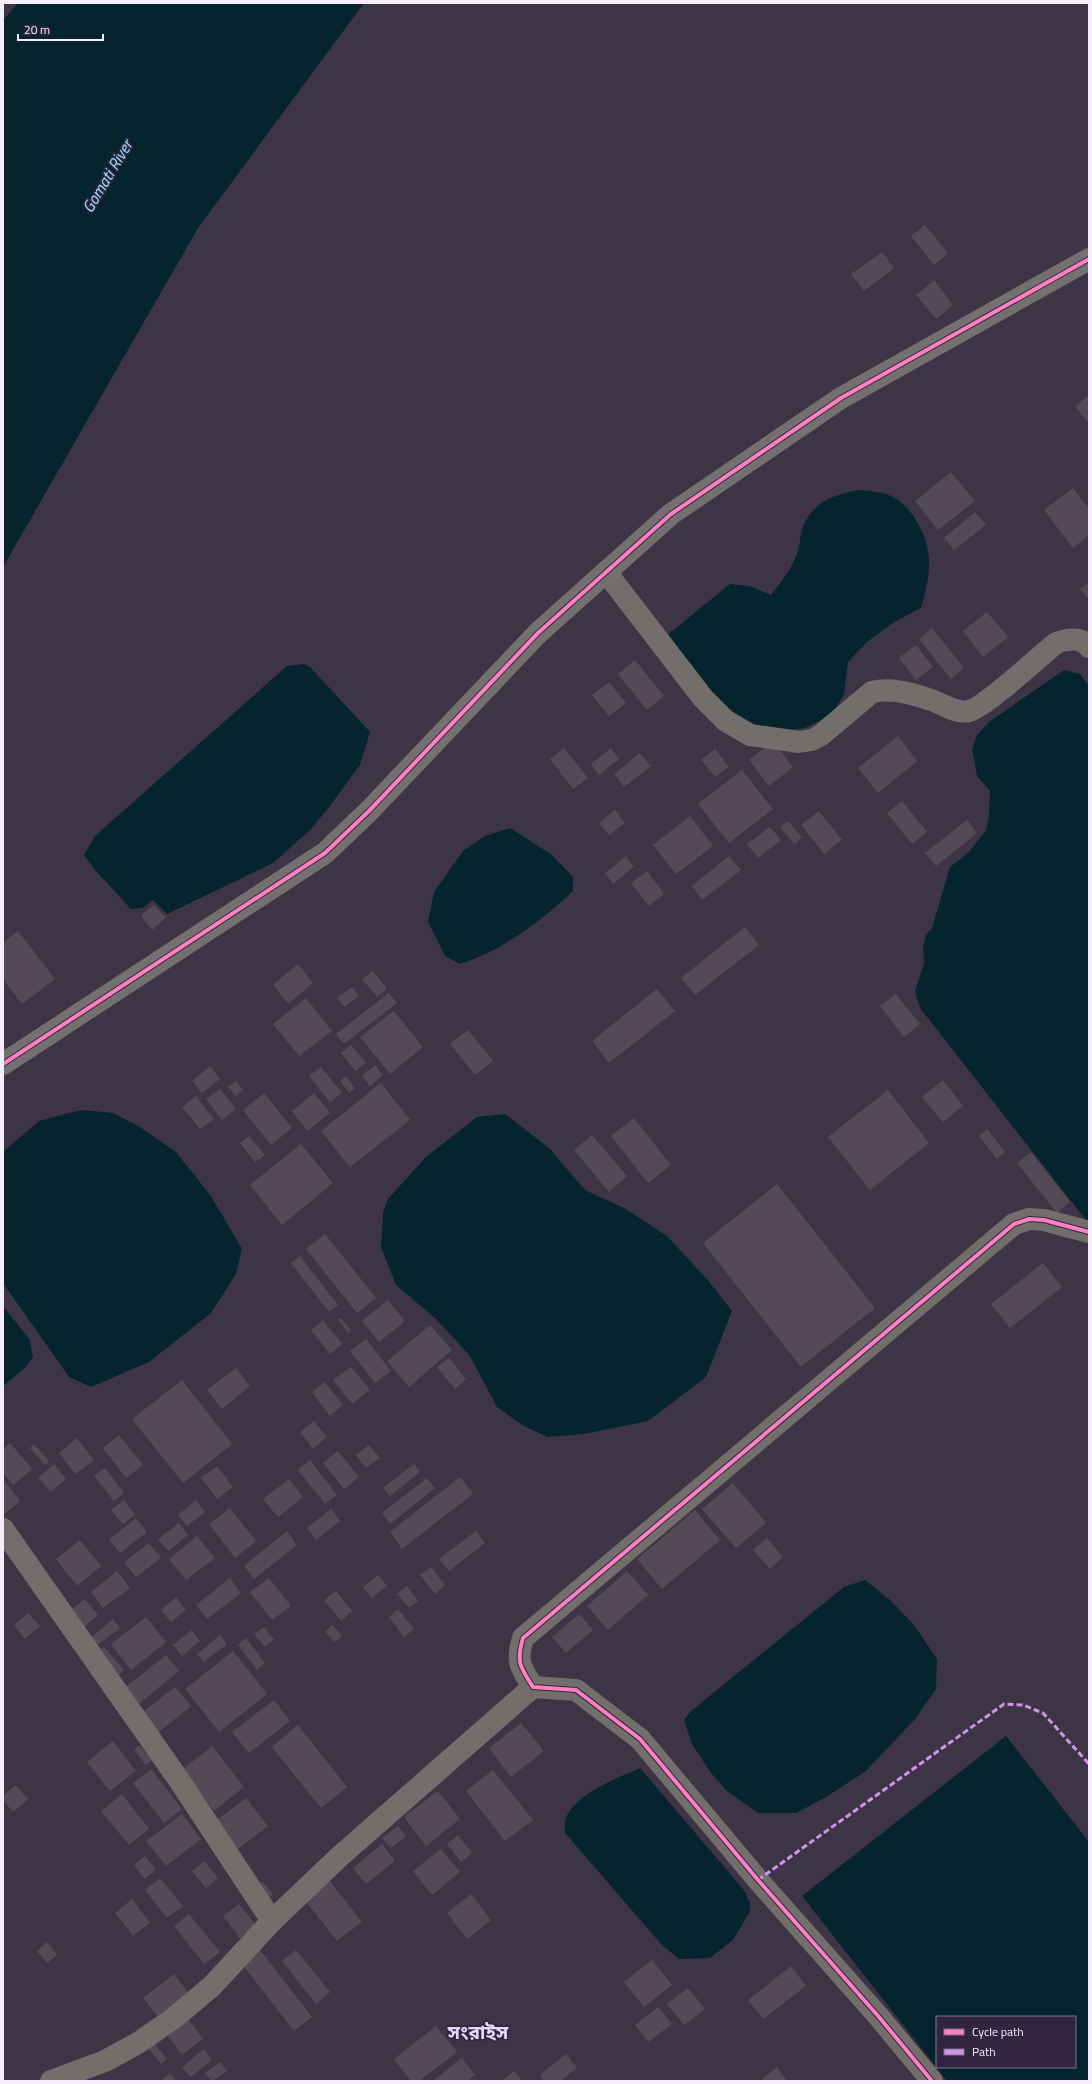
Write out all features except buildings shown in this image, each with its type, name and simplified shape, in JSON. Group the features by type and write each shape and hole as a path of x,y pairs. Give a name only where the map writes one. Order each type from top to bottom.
{"street":[{"path":"3,1064 325,853 369,811 538,633 671,514 841,398 1089,259"},
{"path":"606,572 703,698 726,721 750,735 784,741 799,742 812,740 821,735 872,692 882,690 894,690 934,701 956,711 970,711 986,702 1056,643 1064,640 1078,640 1086,643 1089,647"},
{"path":"533,1687 522,1671 518,1655 523,1638 1014,1224 1029,1219 1044,1220 1089,1232"},
{"path":"3,1529 179,1780 272,1921"},
{"path":"51,2081 105,2061 138,2043 174,2018 212,1986 272,1921 340,1857 533,1687 576,1690 640,1739 758,1880 879,2017 932,2081"}],"water":[{"name":"Gomati River","path":"18,3 364,3 198,228 3,567 3,20"},
{"path":"859,490 882,493 895,498 909,511 920,528 929,556 928,582 921,608 894,622 867,642 848,662 844,695 830,716 805,728 786,730 758,726 723,706 665,637 730,584 750,586 771,595 793,563 798,551 802,530 811,513 817,506 832,497"},
{"path":"304,664 310,667 370,732 360,765 310,830 273,863 167,914 153,900 143,908 131,909 94,869 84,855 95,836 287,666"},
{"path":"1064,670 1080,674 1089,686 1089,1224 920,1008 915,991 924,964 923,947 926,935 932,928 950,867 969,852 986,830 989,816 990,791 977,776 972,749 977,735 989,722"},
{"path":"510,828 552,855 573,877 573,891 547,914 520,934 491,951 460,964 445,956 428,922 434,892 463,851 485,836"},
{"path":"81,1110 113,1113 140,1127 176,1152 211,1196 242,1249 236,1274 211,1313 149,1362 91,1387 69,1377 3,1283 3,1152 39,1121"},
{"path":"505,1114 549,1148 585,1190 624,1208 667,1236 706,1278 732,1311 706,1377 648,1421 584,1434 547,1437 522,1425 497,1407 470,1356 437,1320 396,1285 381,1247 383,1213 388,1199 426,1157 477,1117"},
{"path":"3,1306 30,1340 33,1357 26,1367 3,1386"},
{"path":"865,1580 890,1600 914,1625 937,1659 936,1689 915,1719 866,1771 826,1797 796,1813 758,1813 727,1791 711,1773 692,1744 684,1720 691,1711 844,1587"},
{"path":"1006,1736 1089,1842 1089,2081 947,2081 937,2068 1076,2068 1076,2016 936,2016 936,2067 802,1896"},
{"path":"640,1768 744,1890 750,1903 750,1911 733,1940 710,1958 679,1959 662,1945 565,1833 566,1818 571,1809 579,1801 598,1787"}],"marked path":[{"path":"758,1880 1004,1704 1023,1705 1043,1713 1089,1764"}],"cycle path":[{"path":"3,1064 325,853 369,811 538,633 671,514 841,398 1089,259"},
{"path":"932,2081 879,2017 758,1880 640,1739 576,1690 533,1687 520,1664 521,1646 523,1638 1014,1224 1029,1219 1044,1220 1089,1232"}],"district":[{"name":"সংরাইস","path":"478,2032"}]}
